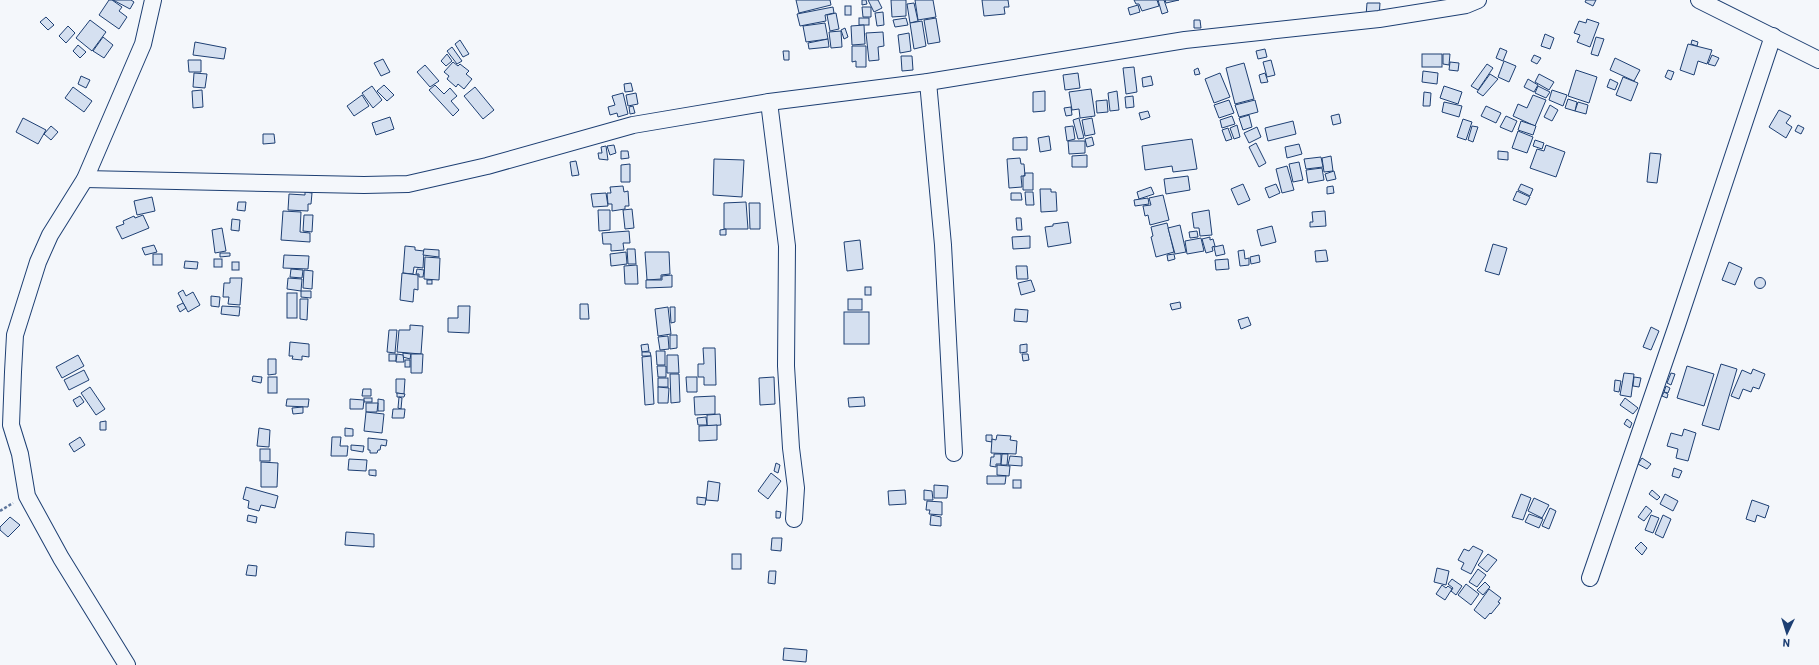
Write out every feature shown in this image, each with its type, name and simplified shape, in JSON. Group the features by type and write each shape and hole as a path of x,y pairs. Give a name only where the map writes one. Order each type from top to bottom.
{"street":[{"path":"127,665 61,558 27,496 20,454 11,425 15,335 38,262 50,235 85,179 143,44 153,0"},
{"path":"85,179 364,185 408,184 487,166 633,125 769,102 928,82 1185,40 1379,19 1466,5 1478,0"},
{"path":"1699,0 1819,60"},
{"path":"1590,578 1677,325 1773,36"},
{"path":"928,82 943,245 954,453"},
{"path":"769,102 787,246 786,366 791,448 796,488 794,519"}],"building":[{"path":"109,0 112,0 122,7 119,11 127,17 119,29 99,15"},
{"path":"113,0 131,0 134,2 130,9"},
{"path":"796,0 830,0 831,5 799,13"},
{"path":"862,0 866,0 867,4 862,5"},
{"path":"868,0 878,0 882,8 874,12"},
{"path":"891,0 906,0 906,16 892,17"},
{"path":"915,0 933,0 936,17 918,20"},
{"path":"982,0 1008,0 1009,7 1004,7 1005,14 984,16"},
{"path":"1134,0 1157,0 1159,6 1142,11 1139,4 1136,4"},
{"path":"1158,0 1164,0 1168,12 1162,14"},
{"path":"1165,0 1179,0 1166,3"},
{"path":"1586,0 1596,0 1593,6 1585,2"},
{"path":"914,3 918,21 910,23 907,4"},
{"path":"1367,3 1380,3 1379,17 1366,16"},
{"path":"1138,5 1140,12 1130,15 1128,8"},
{"path":"845,6 851,6 851,15 845,15"},
{"path":"833,7 834,13 825,15 826,21 800,26 797,14"},
{"path":"862,7 871,7 871,17 863,17"},
{"path":"883,12 884,25 877,26 875,13"},
{"path":"836,13 839,29 830,31 827,15"},
{"path":"46,17 54,25 48,30 40,22"},
{"path":"859,18 869,18 869,25 859,25"},
{"path":"906,18 908,25 895,27 893,20"},
{"path":"936,18 940,42 928,44 924,20"},
{"path":"1587,19 1599,23 1590,47 1577,42 1580,35 1574,33 1579,21 1586,23"},
{"path":"90,20 106,32 92,51 76,38"},
{"path":"1194,20 1200,20 1201,28 1194,28"},
{"path":"922,21 926,46 914,49 910,23"},
{"path":"825,23 828,39 806,42 803,26"},
{"path":"864,25 865,44 852,45 851,26"},
{"path":"68,26 75,33 66,43 59,36"},
{"path":"845,28 848,37 844,39 841,30"},
{"path":"841,31 842,47 831,48 829,32"},
{"path":"883,32 884,46 878,47 879,60 869,61 866,33"},
{"path":"909,33 911,51 900,53 898,35"},
{"path":"1545,34 1554,38 1550,49 1541,46"},
{"path":"103,37 113,45 104,58 93,51"},
{"path":"1596,37 1604,39 1598,56 1591,54"},
{"path":"828,39 829,47 809,49 808,43"},
{"path":"460,40 469,54 463,57 455,44"},
{"path":"1692,40 1698,42 1697,46 1691,44"},
{"path":"195,42 226,48 224,59 193,55"},
{"path":"1688,44 1712,50 1707,64 1698,61 1694,75 1680,70"},
{"path":"78,45 86,52 80,58 73,51"},
{"path":"852,46 866,46 866,67 856,67 856,61 852,62"},
{"path":"452,47 462,61 457,64 447,51"},
{"path":"1500,48 1507,51 1503,61 1496,58"},
{"path":"1265,49 1267,57 1258,59 1256,51"},
{"path":"783,51 789,51 789,60 784,60"},
{"path":"447,54 452,61 446,66 441,61"},
{"path":"1422,54 1442,54 1442,67 1422,67"},
{"path":"1443,54 1450,54 1449,65 1443,64"},
{"path":"1534,55 1541,58 1537,64 1531,61"},
{"path":"1712,55 1719,58 1715,66 1708,64"},
{"path":"901,56 912,56 913,70 902,71"},
{"path":"1615,58 1640,70 1634,81 1610,70"},
{"path":"383,59 390,72 381,76 374,63"},
{"path":"188,60 201,60 201,72 189,72"},
{"path":"1271,60 1275,75 1267,77 1263,62"},
{"path":"1504,61 1516,66 1509,82 1498,77"},
{"path":"453,62 458,66 460,64 469,71 466,74 472,79 464,89 458,84 456,87 447,79 449,76 444,72"},
{"path":"1450,62 1459,63 1458,71 1449,70"},
{"path":"1244,63 1254,99 1235,104 1226,68"},
{"path":"1487,64 1493,68 1478,90 1471,86"},
{"path":"425,65 439,81 430,87 417,72"},
{"path":"1134,67 1137,92 1126,94 1123,68"},
{"path":"1198,68 1200,74 1195,75 1194,70"},
{"path":"1576,70 1597,77 1589,103 1568,96"},
{"path":"1668,70 1674,72 1671,80 1665,77"},
{"path":"1423,71 1438,73 1437,84 1422,82"},
{"path":"194,73 207,74 205,88 193,87"},
{"path":"1078,73 1080,88 1065,90 1063,75"},
{"path":"1220,73 1230,97 1214,103 1205,79"},
{"path":"1265,73 1268,82 1261,83 1259,75"},
{"path":"1490,74 1498,79 1483,96 1477,92"},
{"path":"1539,74 1554,82 1549,90 1535,82"},
{"path":"81,76 90,80 86,88 78,84"},
{"path":"1151,76 1153,85 1143,87 1142,78"},
{"path":"1623,77 1638,83 1631,101 1616,95"},
{"path":"1528,79 1538,85 1534,92 1524,87"},
{"path":"1610,79 1618,83 1615,90 1607,87"},
{"path":"631,83 633,91 625,92 624,84"},
{"path":"384,85 394,95 387,101 377,91"},
{"path":"435,85 444,94 450,88 457,96 451,101 459,110 453,116 429,90"},
{"path":"372,86 382,100 373,108 362,93"},
{"path":"1444,86 1462,92 1458,104 1440,98"},
{"path":"1538,86 1550,92 1546,98 1535,93"},
{"path":"73,87 92,101 84,112 65,98"},
{"path":"475,87 494,110 483,119 464,96"},
{"path":"1091,89 1095,116 1080,118 1079,109 1072,110 1069,92"},
{"path":"202,90 203,107 193,108 192,91"},
{"path":"1552,90 1567,95 1563,106 1549,100"},
{"path":"1045,91 1045,111 1033,112 1033,92"},
{"path":"1117,91 1119,110 1110,111 1108,93"},
{"path":"1424,92 1431,93 1430,106 1423,106"},
{"path":"623,93 628,114 618,117 617,113 610,115 608,107 615,105 612,96"},
{"path":"636,93 638,104 628,106 626,95"},
{"path":"362,95 369,106 354,116 347,106"},
{"path":"1533,95 1546,100 1535,126 1513,116 1518,104 1527,108"},
{"path":"1133,96 1134,107 1126,108 1125,97"},
{"path":"1568,99 1577,102 1575,111 1565,108"},
{"path":"1107,100 1108,112 1097,113 1096,101"},
{"path":"1229,100 1234,113 1219,118 1214,105"},
{"path":"1255,100 1258,112 1239,117 1235,105"},
{"path":"1444,102 1462,106 1459,117 1442,112"},
{"path":"1578,102 1588,105 1586,114 1575,111"},
{"path":"1550,105 1558,110 1552,121 1544,117"},
{"path":"633,106 635,113 630,114 629,107"},
{"path":"1486,106 1501,113 1496,123 1481,116"},
{"path":"1071,107 1072,115 1066,116 1064,108"},
{"path":"1779,110 1791,116 1786,123 1792,127 1786,138 1769,127"},
{"path":"1148,111 1150,117 1141,120 1139,113"},
{"path":"1339,114 1341,123 1333,125 1331,116"},
{"path":"1249,115 1252,127 1243,130 1239,118"},
{"path":"1232,116 1235,124 1222,128 1220,120"},
{"path":"1506,116 1517,121 1512,132 1500,127"},
{"path":"390,117 394,129 376,135 372,123"},
{"path":"23,118 46,130 38,144 16,132"},
{"path":"1079,118 1084,138 1078,139 1073,120"},
{"path":"1092,118 1095,134 1085,136 1082,120"},
{"path":"1463,119 1472,122 1466,140 1457,137"},
{"path":"1293,121 1296,134 1268,141 1265,128"},
{"path":"1521,121 1536,126 1533,135 1518,130"},
{"path":"1237,125 1240,137 1234,139 1230,128"},
{"path":"1798,125 1804,128 1801,134 1795,131"},
{"path":"51,126 58,132 51,140 44,134"},
{"path":"1073,126 1075,139 1067,141 1065,127"},
{"path":"1472,126 1478,127 1473,142 1468,140"},
{"path":"1257,127 1261,137 1249,143 1244,133"},
{"path":"1228,128 1232,139 1226,141 1222,130"},
{"path":"1518,131 1533,137 1527,153 1512,148"},
{"path":"263,134 274,134 275,143 263,144"},
{"path":"1049,136 1051,150 1040,152 1038,138"},
{"path":"1027,137 1027,150 1013,150 1013,138"},
{"path":"1092,137 1094,145 1087,147 1085,139"},
{"path":"1192,139 1197,169 1173,172 1172,166 1145,170 1142,146"},
{"path":"1535,140 1544,143 1542,149 1533,146"},
{"path":"1068,141 1085,141 1085,153 1069,154"},
{"path":"1256,143 1266,163 1259,167 1249,147"},
{"path":"1299,144 1302,154 1287,158 1285,147"},
{"path":"614,145 616,153 610,155 607,146"},
{"path":"1546,145 1565,152 1556,177 1530,168 1537,149 1544,151"},
{"path":"606,146 608,160 599,159 598,153 602,153 601,147"},
{"path":"621,151 628,151 629,158 621,159"},
{"path":"1498,151 1508,152 1508,160 1498,159"},
{"path":"1650,153 1661,154 1657,183 1647,182"},
{"path":"1087,155 1087,167 1072,167 1072,156"},
{"path":"1331,156 1333,171 1324,172 1322,158"},
{"path":"1321,157 1323,167 1306,169 1304,159"},
{"path":"1020,158 1021,164 1024,164 1025,176 1021,176 1022,187 1009,188 1007,159"},
{"path":"714,159 744,160 742,197 713,195"},
{"path":"576,161 579,175 572,176 570,162"},
{"path":"1299,162 1303,180 1293,182 1289,164"},
{"path":"630,164 630,182 621,182 621,165"},
{"path":"1287,166 1294,190 1282,193 1276,169"},
{"path":"1322,168 1324,180 1308,183 1306,170"},
{"path":"1334,171 1336,179 1327,181 1325,174"},
{"path":"1025,173 1033,173 1033,190 1023,190 1023,176 1025,176"},
{"path":"1188,176 1190,190 1166,194 1164,179"},
{"path":"1243,184 1250,200 1238,205 1231,189"},
{"path":"1276,184 1280,193 1269,198 1265,188"},
{"path":"1521,184 1533,189 1530,196 1518,190"},
{"path":"623,186 624,192 628,191 629,206 625,206 625,209 612,211 612,204 608,204 607,193 611,193 610,187"},
{"path":"1333,186 1334,193 1327,194 1327,187"},
{"path":"1151,187 1154,194 1139,199 1137,192"},
{"path":"1040,189 1051,189 1051,192 1056,192 1057,211 1041,212"},
{"path":"1517,191 1530,197 1526,205 1513,200"},
{"path":"305,192 312,193 311,204 308,204 308,211 288,210 289,194 305,195"},
{"path":"1025,192 1033,192 1034,205 1026,205"},
{"path":"606,193 608,206 593,207 591,194"},
{"path":"1011,193 1021,193 1022,200 1011,200"},
{"path":"1163,195 1169,220 1150,225 1148,215 1145,216 1143,206 1151,205 1149,198"},
{"path":"152,197 155,211 137,215 134,201"},
{"path":"1148,198 1149,204 1135,206 1134,200"},
{"path":"238,202 246,202 245,211 237,210"},
{"path":"746,202 748,229 724,229 724,203"},
{"path":"749,203 760,203 760,229 750,229"},
{"path":"632,209 634,228 625,229 623,210"},
{"path":"598,210 610,210 610,230 599,231"},
{"path":"1209,210 1212,235 1200,236 1199,228 1194,228 1192,213"},
{"path":"283,211 301,212 300,232 310,233 310,242 281,240"},
{"path":"1325,211 1326,226 1310,227 1310,222 1313,222 1312,212"},
{"path":"143,215 149,228 122,239 116,227 124,224 123,221 134,216 135,218"},
{"path":"304,215 313,215 312,232 303,231"},
{"path":"1016,218 1021,218 1022,230 1017,230"},
{"path":"232,219 240,220 239,231 231,230"},
{"path":"1068,222 1071,243 1048,247 1045,227 1053,226 1053,224"},
{"path":"1167,223 1174,252 1156,257 1151,237 1153,236 1151,227"},
{"path":"1180,225 1186,252 1175,254 1168,228"},
{"path":"1272,226 1276,242 1261,246 1257,230"},
{"path":"222,228 226,251 215,253 212,230"},
{"path":"726,229 726,235 720,235 720,230"},
{"path":"629,231 630,243 623,243 624,250 611,251 611,244 603,244 602,233"},
{"path":"1197,231 1198,237 1190,238 1189,232"},
{"path":"1030,236 1030,248 1013,249 1012,237"},
{"path":"1210,237 1210,240 1213,239 1215,246 1212,247 1213,251 1206,253 1202,239"},
{"path":"1201,238 1204,251 1187,254 1185,241"},
{"path":"860,240 863,269 847,271 844,242"},
{"path":"1493,244 1507,248 1499,275 1485,271"},
{"path":"154,245 157,252 145,255 142,248"},
{"path":"1223,245 1225,254 1216,256 1214,247"},
{"path":"405,246 415,247 415,250 424,251 423,268 414,267 413,274 403,273"},
{"path":"424,249 439,250 439,257 423,255"},
{"path":"627,249 635,249 636,264 628,264"},
{"path":"1244,250 1245,259 1249,258 1249,265 1240,266 1238,251"},
{"path":"1326,250 1328,261 1316,262 1315,251"},
{"path":"626,252 627,264 611,266 610,254"},
{"path":"645,252 669,252 670,274 661,275 661,279 647,280"},
{"path":"220,253 230,253 230,256 220,257"},
{"path":"153,254 162,254 162,265 153,265"},
{"path":"1174,254 1175,259 1168,261 1167,255"},
{"path":"284,255 309,256 308,269 283,268"},
{"path":"1259,255 1260,262 1251,264 1250,257"},
{"path":"425,257 440,258 439,280 424,279"},
{"path":"214,259 222,259 222,267 214,267"},
{"path":"1228,259 1229,269 1216,270 1215,260"},
{"path":"185,261 198,262 197,269 184,268"},
{"path":"232,262 239,262 239,270 232,270"},
{"path":"1729,262 1742,268 1735,285 1722,280"},
{"path":"637,265 638,284 625,284 624,266"},
{"path":"1016,266 1027,266 1028,279 1017,279"},
{"path":"291,269 303,270 302,278 290,277"},
{"path":"417,269 424,270 423,277 419,277 419,274 416,274"},
{"path":"304,270 313,271 312,289 303,288"},
{"path":"402,273 418,275 418,290 414,289 413,302 400,300"},
{"path":"672,275 672,287 646,288 646,280 662,280 662,276"},
{"path":"230,278 242,278 240,305 228,304 229,297 223,297 224,283 230,283"},
{"path":"288,278 302,279 301,291 287,289"},
{"path":"1758,278 1762,278 1764,279 1764,287 1758,288 1755,285 1755,281"},
{"path":"427,280 432,280 432,284 427,284"},
{"path":"1031,280 1035,291 1021,295 1018,283"},
{"path":"865,287 871,287 871,295 865,295"},
{"path":"183,290 186,296 193,292 200,305 188,312 178,293"},
{"path":"301,291 311,291 311,298 301,297"},
{"path":"287,293 297,293 297,318 287,318"},
{"path":"211,296 220,297 219,307 211,306"},
{"path":"300,299 308,299 307,320 300,319"},
{"path":"848,299 862,299 862,310 848,310"},
{"path":"1180,302 1181,308 1172,310 1170,304"},
{"path":"183,303 186,308 180,312 177,306"},
{"path":"580,304 588,304 589,319 580,319"},
{"path":"222,306 240,307 239,316 221,314"},
{"path":"458,306 470,306 469,333 448,332 448,318 458,318"},
{"path":"668,307 671,334 658,336 655,309"},
{"path":"670,307 675,307 675,322 671,323"},
{"path":"1015,309 1028,310 1027,322 1014,321"},
{"path":"844,312 869,312 869,344 844,344"},
{"path":"1248,317 1251,325 1241,329 1238,320"},
{"path":"410,325 423,326 421,354 397,352 399,330 410,330"},
{"path":"1651,327 1659,331 1651,350 1643,347"},
{"path":"389,330 397,330 395,353 387,352"},
{"path":"670,335 677,335 677,348 670,349"},
{"path":"668,336 669,349 660,350 658,337"},
{"path":"290,342 309,344 309,357 302,356 302,360 292,359 293,356 289,356"},
{"path":"648,344 649,351 642,352 641,345"},
{"path":"1027,344 1027,352 1020,353 1020,345"},
{"path":"703,348 715,348 716,385 704,385 704,377 698,377 698,364 704,364"},
{"path":"656,351 665,351 665,365 657,365"},
{"path":"642,352 650,352 651,356 642,356"},
{"path":"403,353 411,354 410,359 403,357"},
{"path":"389,354 396,354 396,361 389,361"},
{"path":"397,354 403,355 404,362 396,362"},
{"path":"411,354 423,354 422,373 411,373"},
{"path":"1022,354 1028,354 1029,360 1023,361"},
{"path":"78,355 84,366 62,378 56,367"},
{"path":"667,355 678,355 679,373 667,373"},
{"path":"651,356 654,404 645,405 642,357"},
{"path":"268,359 276,359 276,374 268,375"},
{"path":"405,360 410,360 410,367 405,367"},
{"path":"1721,364 1737,369 1719,430 1702,425"},
{"path":"657,366 666,366 666,377 658,377"},
{"path":"1687,366 1714,374 1704,406 1677,398"},
{"path":"1753,369 1765,374 1759,389 1753,387 1751,392 1743,389 1739,399 1731,396 1742,370 1751,374"},
{"path":"84,370 89,380 69,390 64,380"},
{"path":"1624,373 1634,374 1631,397 1620,395"},
{"path":"1671,373 1675,374 1671,385 1667,383"},
{"path":"670,374 679,374 680,402 671,403"},
{"path":"253,376 262,377 261,383 252,381"},
{"path":"268,377 277,377 277,393 268,393"},
{"path":"686,377 697,377 697,392 687,392"},
{"path":"774,377 775,404 760,405 759,378"},
{"path":"1634,377 1641,378 1639,387 1633,386"},
{"path":"658,378 668,378 668,387 658,387"},
{"path":"396,379 405,379 404,394 396,393"},
{"path":"1615,380 1621,381 1619,392 1614,391"},
{"path":"1666,386 1670,388 1668,393 1664,392"},
{"path":"90,387 105,409 96,415 81,393"},
{"path":"658,387 669,388 668,403 658,403"},
{"path":"363,389 371,389 371,396 362,396"},
{"path":"1664,392 1668,394 1667,398 1662,396"},
{"path":"397,393 405,394 404,397 397,397"},
{"path":"80,396 84,402 77,407 73,400"},
{"path":"715,396 715,414 695,415 694,397"},
{"path":"399,397 402,398 401,409 398,408"},
{"path":"864,397 865,406 849,407 848,398"},
{"path":"364,398 372,398 372,402 364,402"},
{"path":"1625,398 1638,408 1633,414 1620,405"},
{"path":"287,399 309,399 308,407 286,406"},
{"path":"350,399 364,400 363,409 350,409"},
{"path":"378,399 384,400 384,411 378,411"},
{"path":"366,403 378,403 377,412 366,412"},
{"path":"303,407 303,413 293,414 292,408"},
{"path":"393,409 405,409 404,418 392,418"},
{"path":"366,412 384,414 382,433 364,431"},
{"path":"720,414 721,425 707,426 707,415"},
{"path":"706,417 707,425 698,425 697,418"},
{"path":"1627,419 1632,423 1630,428 1624,424"},
{"path":"106,421 106,430 100,430 100,422"},
{"path":"717,425 717,440 699,441 699,426"},
{"path":"259,428 270,430 269,447 257,446"},
{"path":"345,428 353,429 353,436 345,436"},
{"path":"1684,429 1696,433 1688,461 1676,458 1678,449 1667,446 1671,433 1682,436"},
{"path":"986,435 992,435 992,442 986,441"},
{"path":"997,435 1011,436 1010,440 1017,441 1016,454 991,453 992,439 996,440"},
{"path":"80,437 85,445 74,452 69,444"},
{"path":"332,437 341,437 340,446 348,446 347,456 331,456"},
{"path":"368,438 387,440 386,446 381,445 380,450 378,450 377,453 370,453 370,450 368,450"},
{"path":"351,445 364,446 363,452 351,450"},
{"path":"260,449 270,449 270,461 260,461"},
{"path":"994,454 1001,454 1001,464 996,464 996,467 990,466 991,457 994,457"},
{"path":"1002,454 1008,454 1007,465 1001,465"},
{"path":"1010,456 1022,457 1022,466 1008,465"},
{"path":"1642,458 1651,464 1647,469 1638,464"},
{"path":"349,459 367,460 366,471 348,470"},
{"path":"261,462 278,463 277,487 261,487"},
{"path":"776,463 780,465 778,473 774,471"},
{"path":"997,465 1010,466 1009,476 997,475"},
{"path":"1674,468 1682,471 1679,478 1672,476"},
{"path":"369,470 376,470 376,476 369,475"},
{"path":"771,473 781,481 768,499 758,491"},
{"path":"987,476 1006,476 1005,484 987,484"},
{"path":"1013,480 1021,480 1021,488 1013,488"},
{"path":"708,481 720,483 718,501 706,500"},
{"path":"934,485 948,486 947,498 934,498"},
{"path":"246,487 278,496 275,508 261,505 259,511 248,508 249,501 243,499"},
{"path":"905,490 906,504 889,505 888,491"},
{"path":"924,490 932,491 933,500 924,500"},
{"path":"1652,490 1660,497 1657,500 1649,494"},
{"path":"1521,494 1531,498 1523,520 1512,517"},
{"path":"1665,494 1678,501 1673,511 1660,504"},
{"path":"697,497 706,498 705,505 697,504"},
{"path":"1534,498 1549,505 1542,518 1528,511"},
{"path":"1752,500 1769,506 1765,518 1757,515 1755,522 1746,519"},
{"path":"927,501 942,502 942,515 929,514 930,510 926,510"},
{"path":"1646,506 1652,511 1644,521 1638,517"},
{"path":"1550,508 1556,511 1549,529 1542,526"},
{"path":"776,511 781,512 780,518 776,518"},
{"path":"1529,514 1543,519 1539,528 1525,522"},
{"path":"248,515 257,517 256,523 247,521"},
{"path":"931,515 941,517 941,526 930,525"},
{"path":"1651,515 1659,518 1653,533 1645,530"},
{"path":"1663,515 1671,519 1663,538 1655,534"},
{"path":"10,517 20,525 8,537 0,530 0,527"},
{"path":"346,532 374,534 374,547 345,545"},
{"path":"772,538 782,538 781,551 771,550"},
{"path":"1641,542 1647,548 1642,555 1635,548"},
{"path":"1473,546 1483,551 1471,574 1461,569 1464,563 1458,560 1464,549 1469,551"},
{"path":"732,554 741,554 741,569 732,569"},
{"path":"1488,554 1497,560 1487,572 1478,565"},
{"path":"248,565 257,566 256,576 246,575"},
{"path":"1437,568 1449,571 1446,585 1434,582"},
{"path":"1478,569 1486,575 1477,587 1469,582"},
{"path":"769,571 776,571 775,584 768,583"},
{"path":"1452,579 1462,586 1456,595 1451,591 1453,588 1448,584"},
{"path":"1485,582 1490,587 1483,595 1477,590"},
{"path":"1466,584 1479,594 1471,605 1458,595"},
{"path":"1442,585 1446,588 1448,586 1452,589 1445,600 1436,594"},
{"path":"1489,589 1501,598 1498,602 1500,603 1485,619 1474,610"},
{"path":"784,648 807,650 806,662 783,660"}]}
